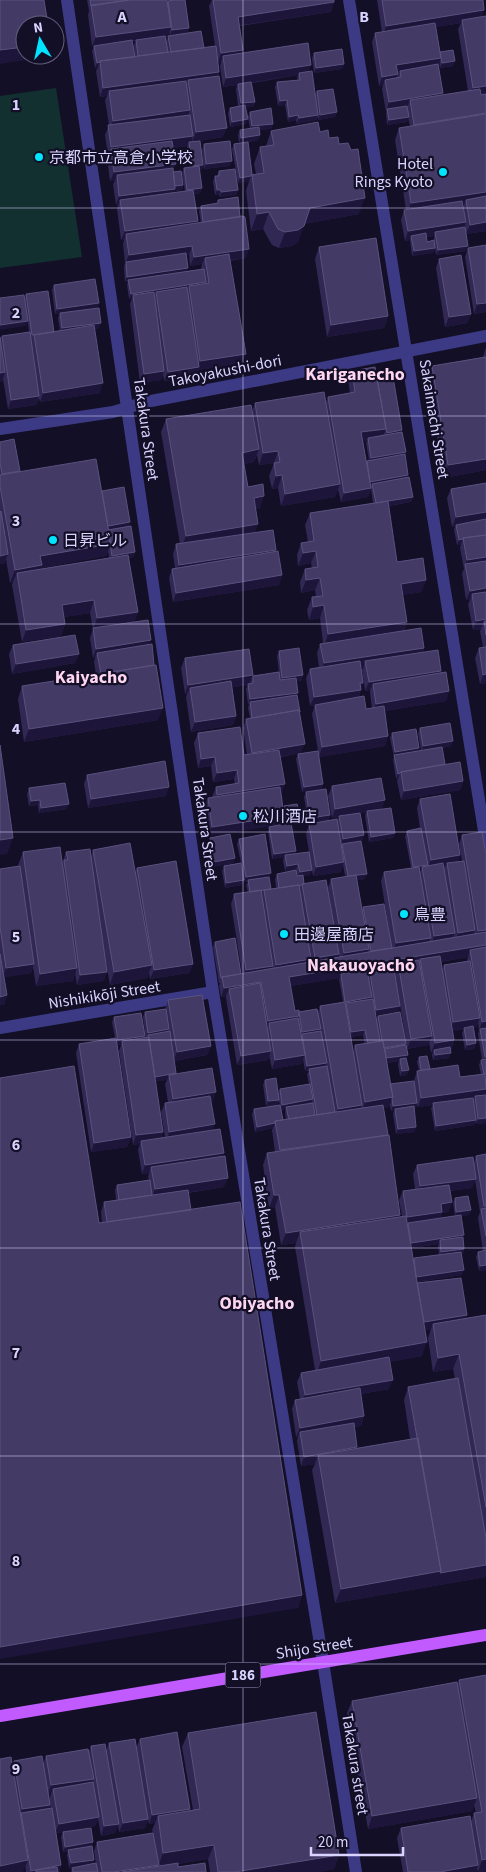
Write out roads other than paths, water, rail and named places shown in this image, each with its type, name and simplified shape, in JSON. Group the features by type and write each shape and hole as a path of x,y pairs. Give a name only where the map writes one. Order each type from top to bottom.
{"main road":[{"name":"Shijo Street","path":"0,1716 486,1635"}],"street":[{"name":"Takakura Street","path":"67,0 212,992 323,1662"},
{"name":"Sakaimachi Street","path":"349,0 486,843"},
{"name":"Takoyakushi-dori","path":"0,429 113,412 146,402 486,336"},
{"name":"Nishikikōji Street","path":"0,1028 212,992"},
{"name":"Takakura street","path":"323,1662 356,1872"}],"place":[{"name":"京都市立高倉小学校","path":"39,157"},
{"name":"Hotel Rings Kyoto","path":"443,172"},
{"name":"日昇ビル","path":"53,540"},
{"name":"松川酒店","path":"243,816"},
{"name":"鳥豊","path":"404,914"},
{"name":"田邊屋商店","path":"284,934"}],"district":[{"name":"Kariganecho","path":"355,374"},
{"name":"Kaiyacho","path":"91,677"},
{"name":"Nakauoyachō","path":"361,965"},
{"name":"Obiyacho","path":"257,1303"}]}
